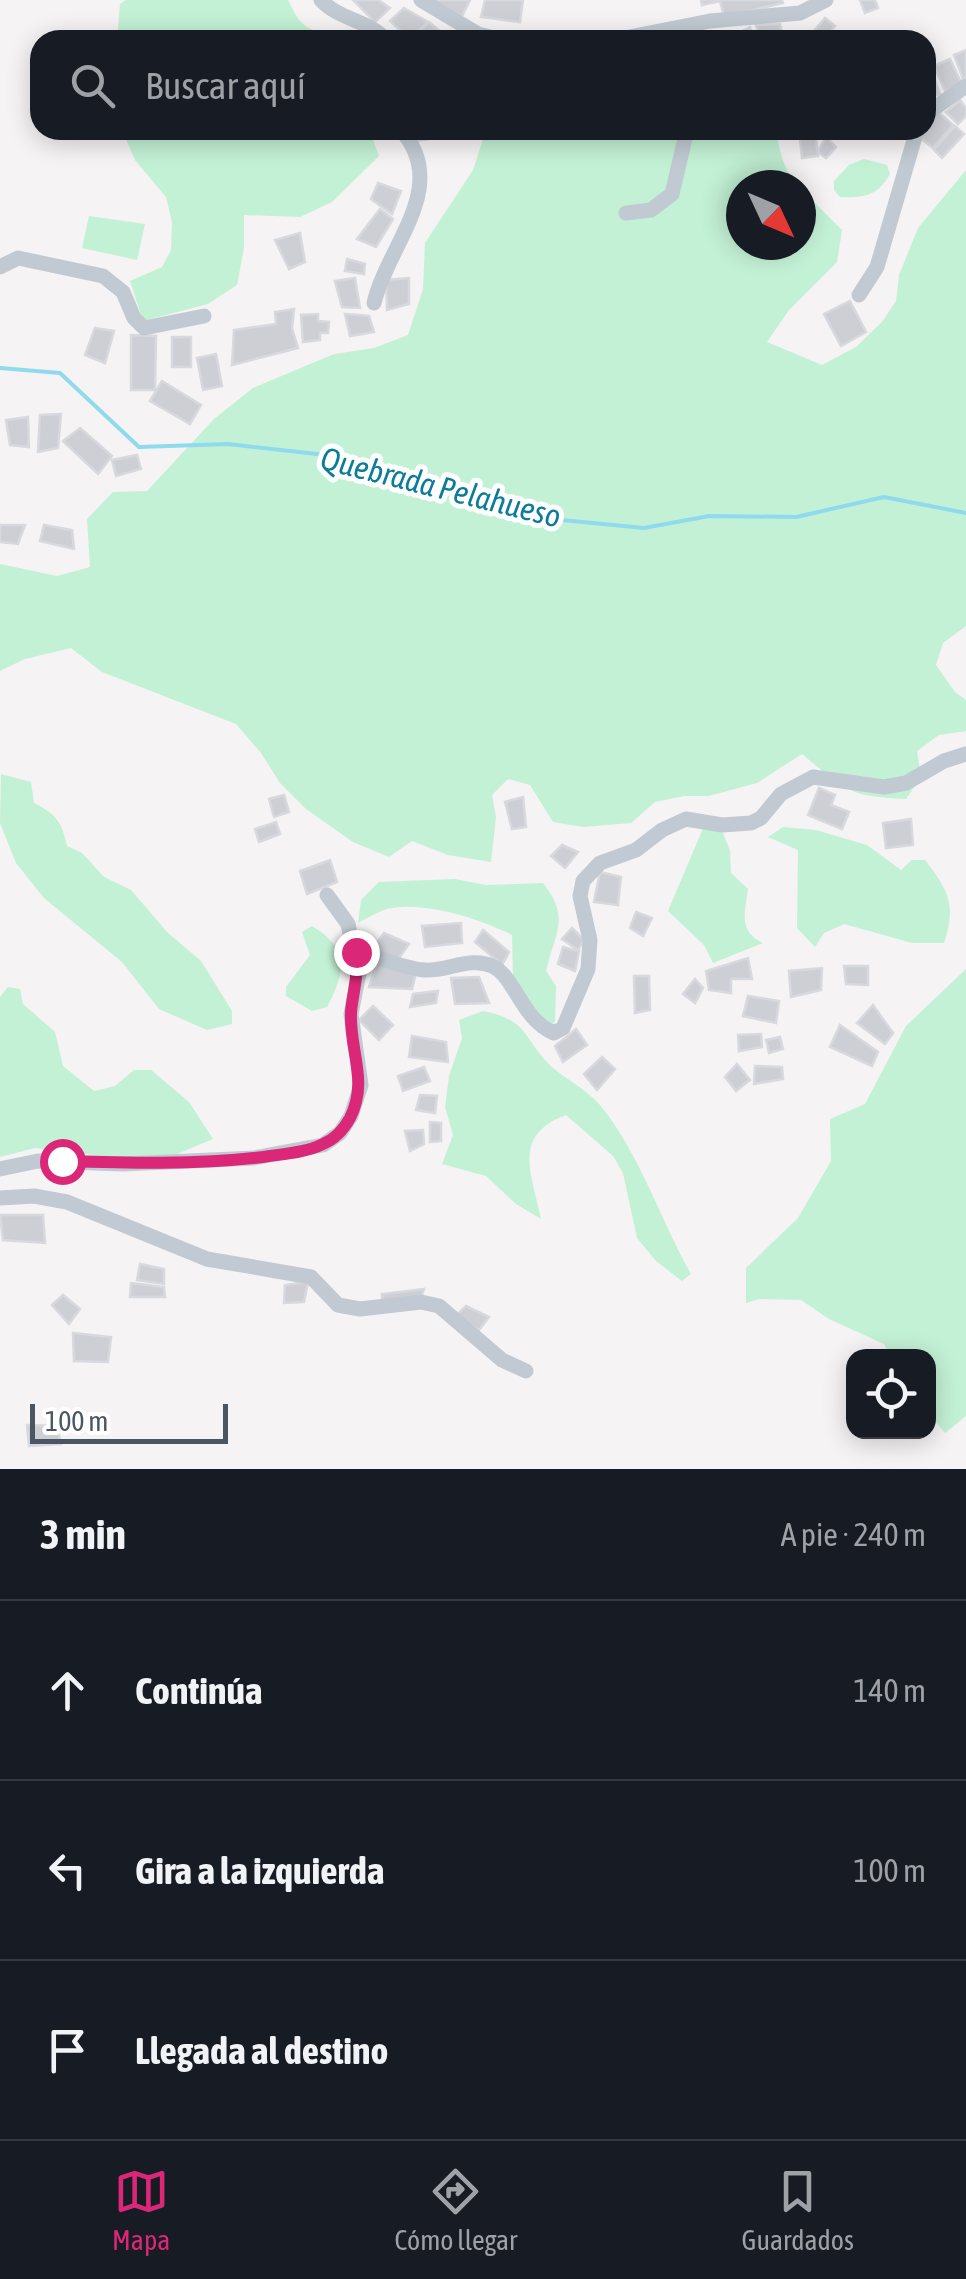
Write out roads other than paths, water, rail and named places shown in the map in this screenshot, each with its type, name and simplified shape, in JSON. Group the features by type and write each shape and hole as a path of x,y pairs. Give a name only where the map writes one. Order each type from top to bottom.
{"street":[{"path":"321,0 330,10 373,30"},
{"path":"421,0 471,30"},
{"path":"675,30 710,21 800,14 826,0"},
{"path":"936,107 966,86"},
{"path":"374,302 380,278 406,231 417,200 420,157 409,140"},
{"path":"626,213 651,210 672,194 685,140"},
{"path":"859,295 877,267 914,140"},
{"path":"0,266 18,258 103,276 123,292 134,318 144,328 204,316"},
{"path":"356,952 421,970 468,963 492,966 504,976 540,1027 554,1033 562,1028 588,969 590,940 580,896 582,881 600,863 636,850 662,830 686,819 722,825 751,823 761,818 780,794 813,777 884,787 906,783 944,761 966,754"},
{"path":"0,1170 38,1161 208,1163 287,1154 322,1145 340,1133 351,1116 360,1085 351,1014 359,973 348,924 327,895"},
{"path":"0,1198 34,1196 67,1202 208,1259 310,1277 338,1304 360,1308 421,1302 439,1306 502,1360 526,1370"}],"waterway":[{"name":"Quebrada Pelahueso","path":"0,368 60,373 139,447 228,444 335,456 474,502 562,520 644,528 709,516 796,517 884,497 966,513"}]}
